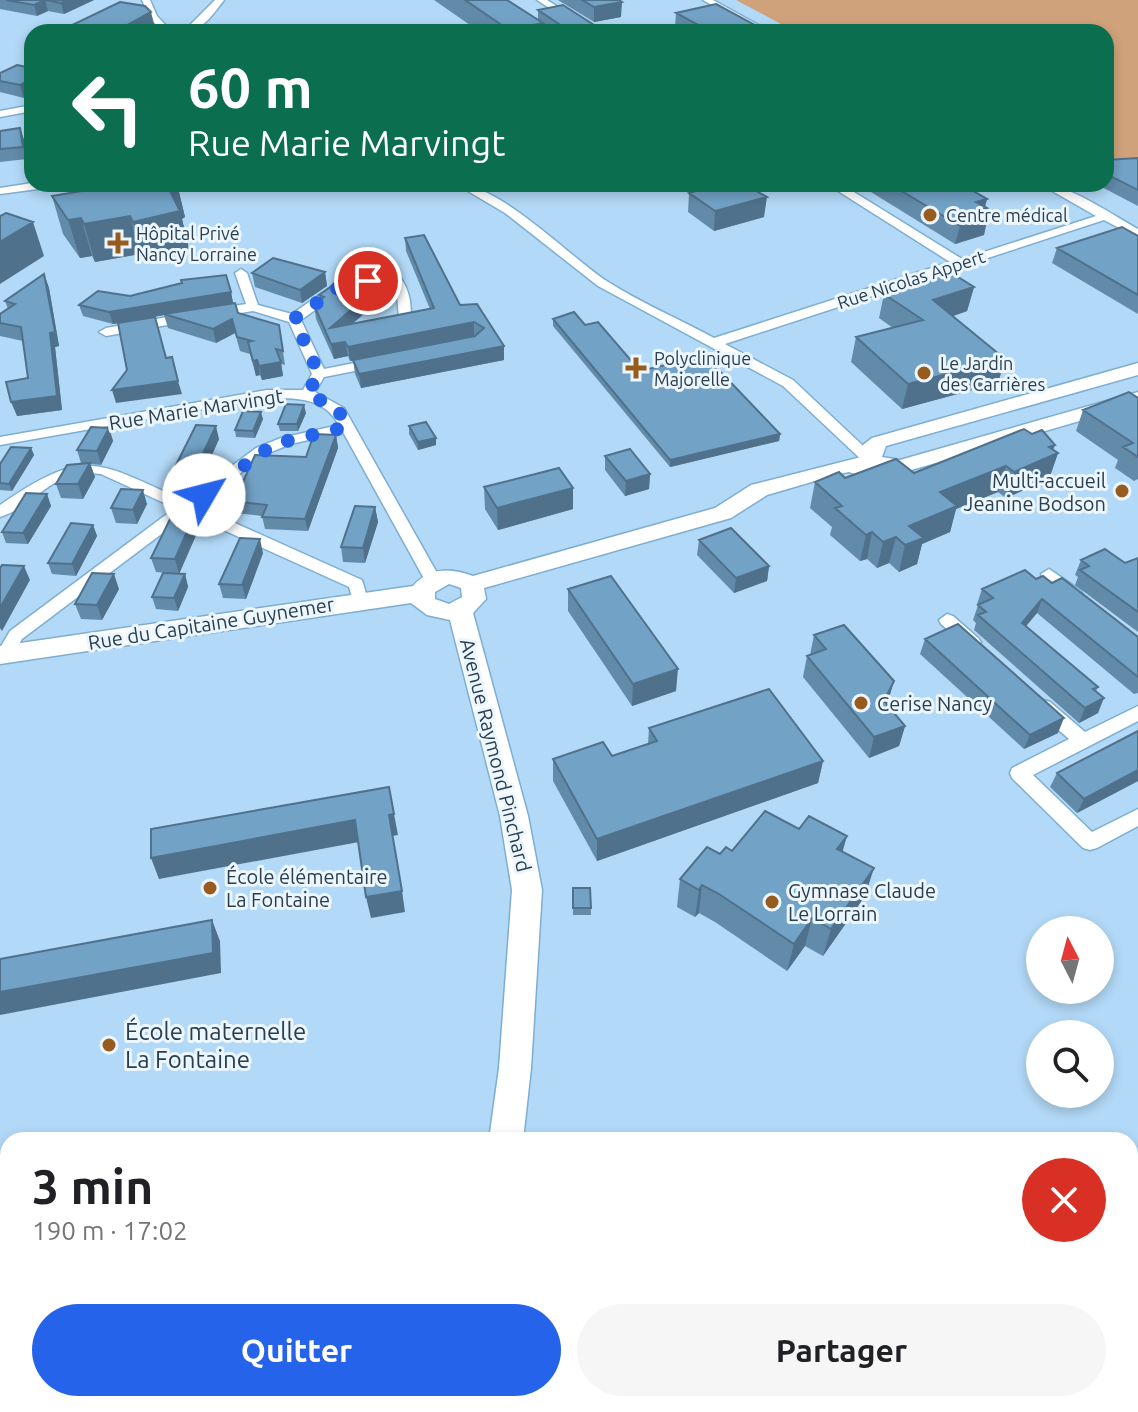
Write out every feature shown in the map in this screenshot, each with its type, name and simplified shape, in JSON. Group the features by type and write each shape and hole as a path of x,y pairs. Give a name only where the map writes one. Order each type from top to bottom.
{"street":[{"path":"146,0 159,24"},
{"path":"198,24 220,0"},
{"path":"541,0 579,24"},
{"path":"707,0 751,24"},
{"path":"0,114 24,110"},
{"path":"0,191 24,188"},
{"path":"475,192 521,220 602,283 788,383 871,461 901,467 1135,401"},
{"path":"846,192 960,263"},
{"path":"1061,192 1138,234"},
{"name":"Rue Nicolas Appert","path":"716,342 1106,216"},
{"path":"241,273 253,307"},
{"path":"296,325 342,285 393,276 403,295 405,318"},
{"path":"106,332 253,307 296,325 319,374"},
{"path":"221,312 296,325"},
{"path":"307,394 319,374 394,359"},
{"path":"472,584 474,599 460,610 444,612 432,609 423,602 428,587 450,576 472,584 723,513 741,503 768,500 845,478 871,461 874,445 879,442 1138,369"},
{"name":"Rue Marie Marvingt","path":"0,441 267,394 307,394 337,408 428,587"},
{"path":"3,654 16,635 274,444 347,427"},
{"path":"0,512 59,473 80,468 104,470 356,584 360,600"},
{"path":"1049,574 1094,609"},
{"name":"Rue du Capitaine Guynemer","path":"3,654 428,587"},
{"name":"Avenue Raymond Pinchard","path":"460,610 517,830 527,890 507,1132"},
{"path":"947,620 981,650"},
{"path":"1026,691 1083,741"},
{"path":"1138,713 1019,773 1090,842 1138,817"}],"shaded area":[{"path":"736,0 1138,0 1138,171 1114,158 1114,24 781,24"}],"building":[{"path":"6,0 45,0 34,5"},
{"path":"465,0 507,0 543,23 538,24 500,24"},
{"path":"582,0 619,0 622,2 594,7"},
{"path":"120,2 145,6 151,12 129,24 74,24"},
{"path":"716,4 753,24 696,24 676,13"},
{"path":"563,5 593,24 559,24 538,10"},
{"path":"17,65 24,66 24,83 0,81 0,73"},
{"path":"20,128 23,147 0,149 0,131"},
{"path":"1138,158 1138,190 1114,178 1114,160"},
{"path":"76,192 170,192 180,211 133,222 130,216 84,224 81,218 68,220 52,196"},
{"path":"758,192 767,197 715,211 689,193"},
{"path":"903,192 975,192 987,199 976,202 987,208 978,211 988,217 960,226"},
{"path":"6,213 33,222 0,242 0,216"},
{"path":"1122,227 1138,236 1138,295 1057,248"},
{"path":"424,235 460,305 477,304 504,346 359,374 353,360 475,336 484,328 474,322 348,347 345,342 331,344 314,305 324,297 319,295 345,277 354,275 382,283 330,328 434,308 405,238"},
{"path":"273,258 325,272 300,290 252,273"},
{"path":"950,272 974,287 933,300 1005,359 908,384 856,337 923,320 884,294"},
{"path":"44,274 55,332 50,333 57,396 11,402 6,382 28,378 21,327 0,323 0,314 15,304 5,301"},
{"path":"226,275 231,292 109,312 79,305 98,291 130,296 182,283 181,280"},
{"path":"235,303 238,313 279,325 283,351 276,349 281,362 259,366 257,360 253,361 248,342 252,341 237,337 232,319 213,329 164,314"},
{"path":"574,312 585,325 598,322 640,371 700,357 718,369 780,434 670,460 553,319"},
{"path":"155,317 166,358 172,357 178,381 112,390 127,370 118,323"},
{"path":"1129,392 1138,398 1138,457 1123,447 1133,443 1083,410"},
{"path":"286,404 304,405 297,424 278,424"},
{"path":"243,411 261,412 253,431 235,430"},
{"path":"426,422 436,438 418,442 409,426"},
{"path":"196,425 216,426 195,470 173,471"},
{"path":"91,427 109,428 97,451 77,450"},
{"path":"1024,429 1032,434 1042,430 1055,445 1049,447 1058,453 1014,472 1006,466 940,492 957,506 909,526 924,538 905,545 896,537 883,542 872,532 866,535 835,508 842,506 815,482 839,472 845,478 896,459 914,473"},
{"path":"314,434 336,435 305,519 262,517 267,505 222,500 229,483 242,484 255,455 306,457"},
{"path":"11,447 31,448 9,484 0,483 0,464"},
{"path":"630,449 650,474 626,481 605,456"},
{"path":"90,463 78,484 56,484 67,465"},
{"path":"559,468 573,488 497,508 484,487"},
{"path":"121,489 143,490 133,510 111,508"},
{"path":"26,493 47,494 23,533 2,532"},
{"path":"355,506 375,507 363,548 341,547"},
{"path":"171,517 193,518 175,559 151,558"},
{"path":"71,523 93,525 72,564 48,563"},
{"path":"731,528 769,566 736,578 699,540"},
{"path":"240,538 260,539 242,585 219,584"},
{"path":"1105,549 1125,563 1138,558 1138,612 1080,570 1089,566 1081,560"},
{"path":"2,565 24,566 0,608 0,568"},
{"path":"1025,570 1036,579 1043,576 1052,583 1062,578 1138,637 1138,677 1042,599 1022,623 1098,687 1093,689 1104,698 1085,708 978,615 986,612 978,605 993,598 982,589"},
{"path":"92,573 114,574 97,605 75,604"},
{"path":"163,573 185,574 174,598 152,597"},
{"path":"611,576 678,669 633,684 568,589"},
{"path":"958,624 1064,718 1030,735 925,639"},
{"path":"844,625 894,681 884,701 905,726 874,737 807,656 826,649 814,635"},
{"path":"769,689 823,761 597,839 553,759 603,742 612,756 657,741 649,728"},
{"path":"1138,731 1138,770 1084,799 1057,773"},
{"path":"389,787 394,814 389,815 402,891 366,897 355,820 151,858 151,829"},
{"name":"Gymnase Claude Le Lorrain","path":"765,811 799,829 809,816 847,836 837,849 874,868 831,929 812,918 794,944 719,894 702,885 699,890 680,879 707,847 720,854 726,847 732,851"},
{"path":"573,888 590,888 591,908 573,908"},
{"path":"212,920 213,953 0,992 0,959"}],"place":[{"name":"Centre médical","path":"930,215"},
{"name":"Hôpital Privé Nancy Lorraine","path":"118,243"},
{"name":"Polyclinique Majorelle","path":"636,368"},
{"name":"Le Jardin des Carrières","path":"924,373"},
{"name":"Multi-accueil Jeanine Bodson","path":"1122,491"},
{"name":"Cerise Nancy","path":"861,703"},
{"name":"École élémentaire La Fontaine","path":"210,888"},
{"name":"Gymnase Claude Le Lorrain","path":"772,902"},
{"name":"École maternelle La Fontaine","path":"109,1045"}],"route":[{"path":"204,495 274,444 347,427 337,408 322,398 307,394 314,387 319,374 294,319 342,285 368,281"}]}
